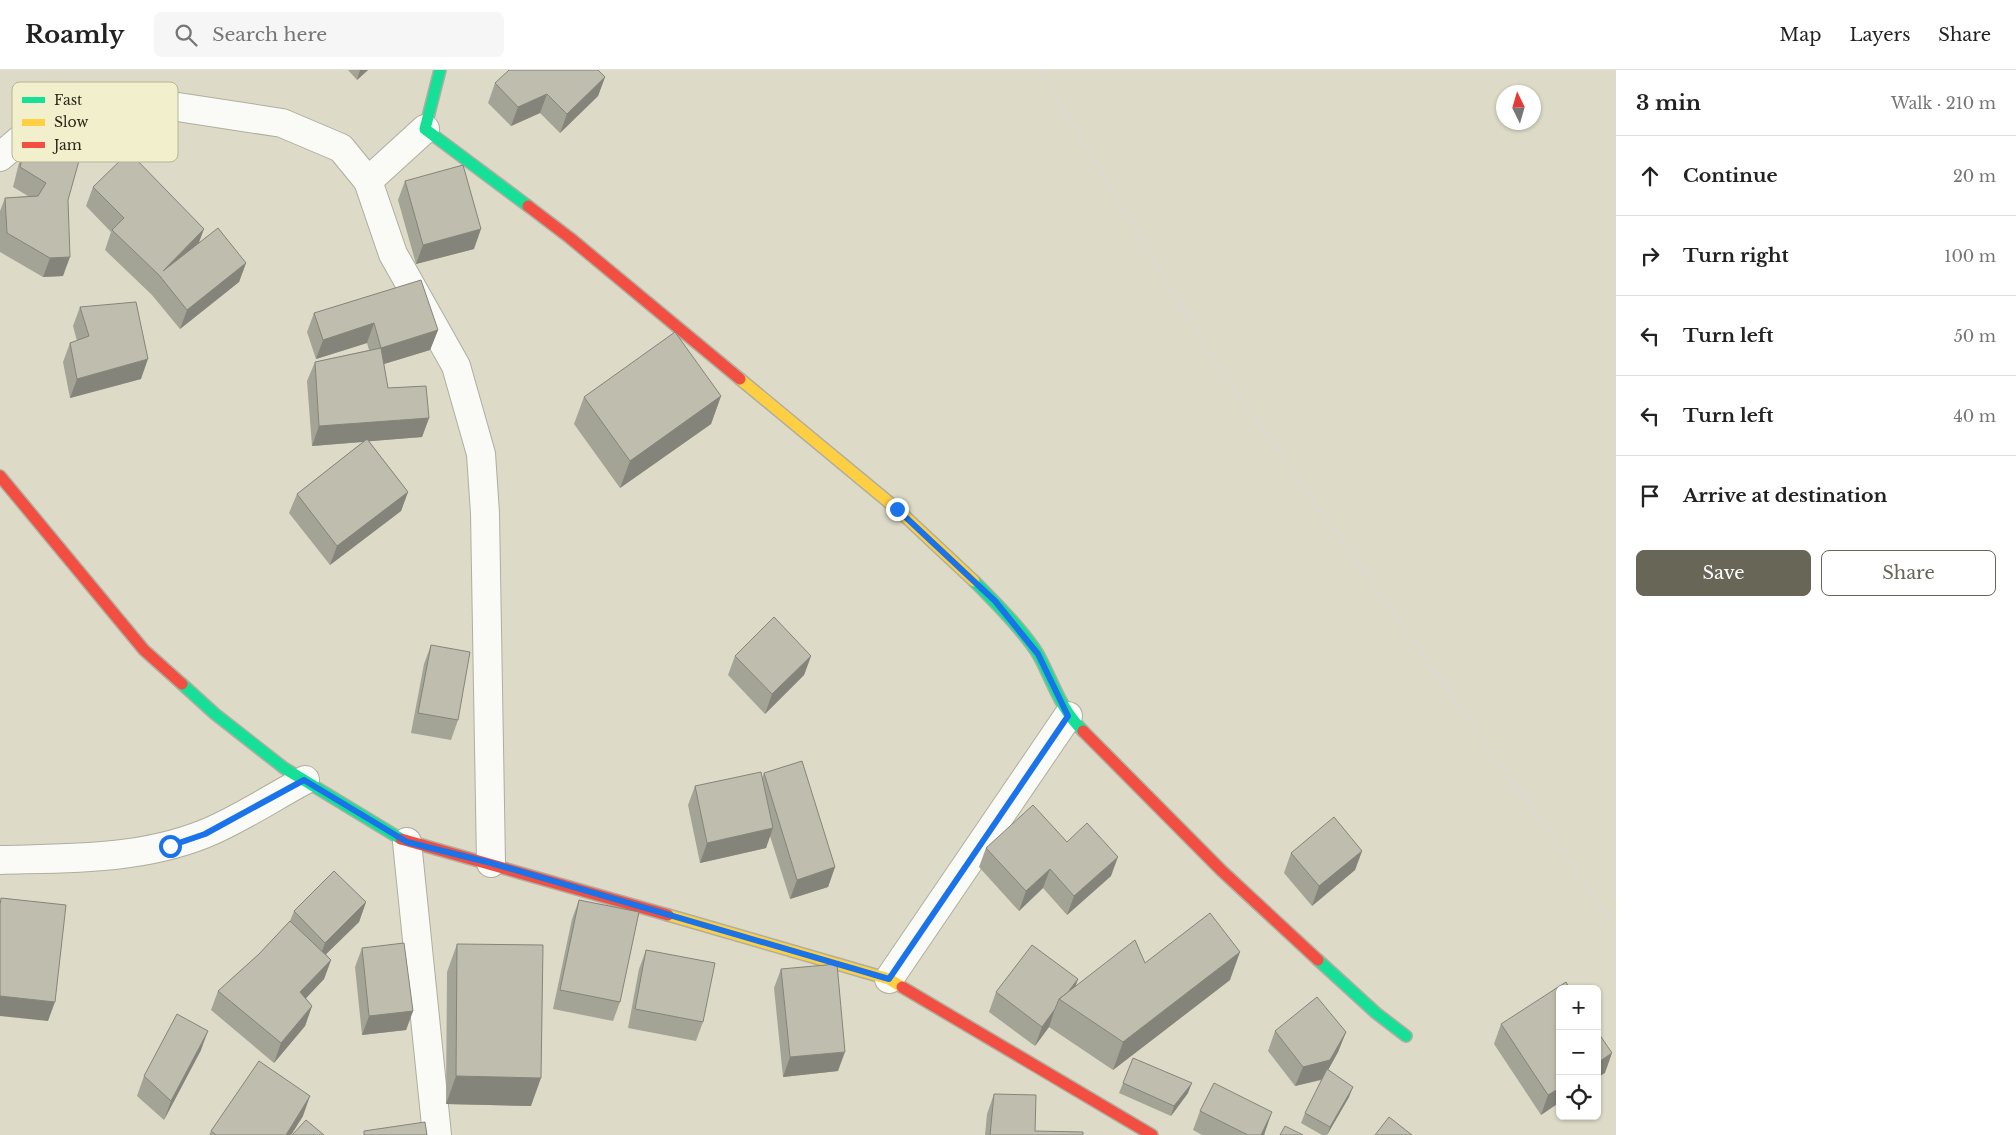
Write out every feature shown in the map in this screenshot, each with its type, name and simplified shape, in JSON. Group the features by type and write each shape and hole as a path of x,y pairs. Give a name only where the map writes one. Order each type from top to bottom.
{"street":[{"path":"368,181 425,129 440,70"},
{"path":"178,107 282,123 341,148 368,181 392,254 456,366 482,454 486,513 491,863"},
{"path":"425,129 570,238 897,509 995,601 1038,654 1068,716 1222,871 1376,1014 1406,1036"},
{"path":"0,157 12,147"},
{"path":"0,476 144,650 215,714 284,768 407,842 491,863 889,979 1152,1135"},
{"path":"889,979 1068,716"},
{"path":"0,860 106,857 170,846 205,834 304,780"},
{"path":"407,842 437,1135"}],"path":[{"path":"1040,70 1210,355 1616,927"}],"building":[{"path":"509,70 598,70 605,77 567,114 547,94 518,107 495,83"},
{"path":"21,162 79,162 68,200 70,257 50,258 7,233 5,198 38,196 46,183 20,167"},
{"path":"119,162 139,162 204,229 163,271 218,228 246,263 187,310 159,275 112,230 124,218 93,187"},
{"path":"463,165 481,229 423,245 405,181"},
{"path":"421,280 438,330 381,348 374,323 323,340 314,313"},
{"path":"136,302 148,359 77,379 70,343 89,336 80,307"},
{"path":"675,332 721,396 630,461 584,397"},
{"path":"381,348 388,388 426,386 429,418 319,426 315,362"},
{"path":"367,439 408,492 337,546 297,494"},
{"path":"774,617 811,656 772,694 735,656"},
{"path":"431,645 470,652 458,720 418,713"},
{"path":"802,761 835,867 797,880 764,773"},
{"path":"761,772 773,828 707,843 695,786"},
{"path":"1033,805 1067,842 1087,823 1118,857 1074,896 1050,869 1026,891 986,848"},
{"path":"1334,817 1362,851 1319,886 1291,853"},
{"path":"334,871 366,902 325,943 294,911"},
{"path":"1,898 66,905 55,1002 0,996"},
{"path":"579,900 639,912 620,1002 560,990"},
{"path":"1210,913 1240,952 1123,1042 1059,999 1135,940 1145,963"},
{"path":"290,921 331,960 300,992 312,1006 281,1043 218,991 259,954"},
{"path":"404,943 413,1011 369,1016 362,948"},
{"path":"457,944 543,945 541,1078 456,1076"},
{"path":"1032,945 1078,979 1068,992 1059,999 1055,1009 1042,1027 996,992"},
{"path":"646,950 715,963 703,1022 635,1009"},
{"path":"837,964 845,1052 790,1057 781,969"},
{"path":"1556,988 1556,1090 1548,1095 1501,1024"},
{"path":"1317,997 1346,1032 1330,1060 1303,1067 1275,1031"},
{"path":"177,1014 208,1031 171,1101 144,1076"},
{"path":"1601,1037 1612,1053 1601,1060"},
{"path":"1133,1058 1192,1083 1174,1106 1123,1083"},
{"path":"259,1061 310,1096 286,1135 216,1135 211,1131"},
{"path":"1327,1069 1353,1087 1330,1127 1305,1113"},
{"path":"1214,1083 1272,1112 1261,1135 1248,1135 1200,1111"},
{"path":"994,1094 1036,1095 1035,1131 1083,1132 1083,1135 990,1135"},
{"path":"1389,1117 1412,1135 1375,1135"},
{"path":"306,1120 324,1135 292,1135"},
{"path":"425,1122 427,1135 364,1135 364,1131"},
{"path":"1285,1126 1303,1135 1280,1135"}],"traffic: fast":[{"path":"440,70 425,129 528,206"},
{"path":"974,581 1026,637 1039,656 1063,705 1083,731"},
{"path":"182,684 215,714 284,768 401,839"},
{"path":"1318,960 1376,1013 1406,1036"}],"traffic: slow":[{"path":"740,379 897,509 974,581"},
{"path":"668,915 889,979 902,987"}],"traffic: jam":[{"path":"528,206 570,238 740,379"},
{"path":"0,476 144,650 182,684"},
{"path":"1083,731 1222,871 1318,960"},
{"path":"401,839 668,915"},
{"path":"902,987 1152,1135"}],"route":[{"path":"170,846 205,834 304,780 407,842 491,863 889,979 980,842 1068,716 1038,654 995,601 897,509"}]}
